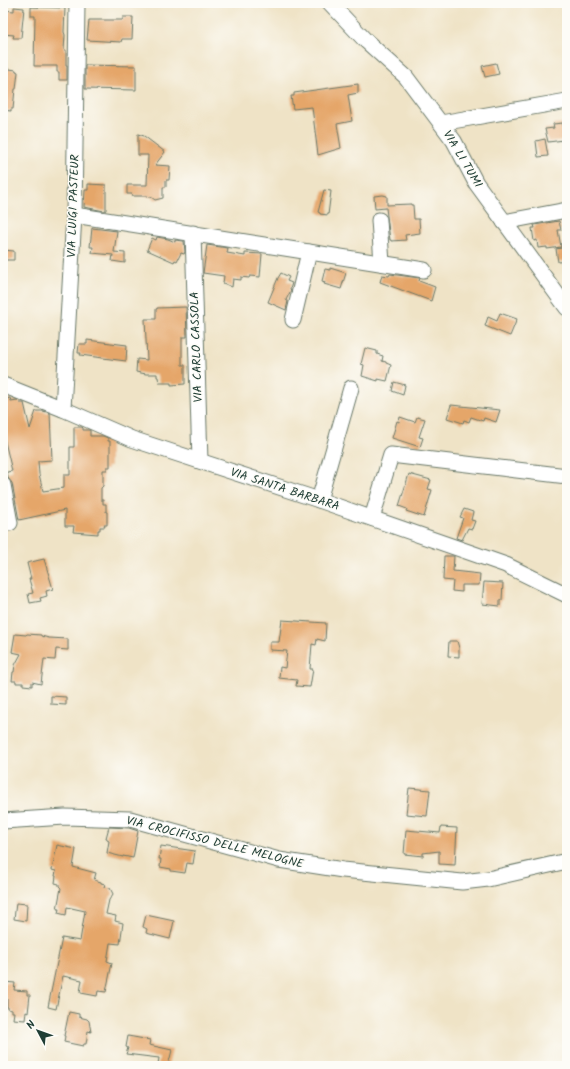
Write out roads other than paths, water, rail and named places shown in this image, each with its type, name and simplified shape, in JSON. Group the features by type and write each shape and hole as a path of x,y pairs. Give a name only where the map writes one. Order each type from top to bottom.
{"street":[{"name":"VIA LUIGI PASTEUR","path":"63,408 74,215 77,3"},
{"name":"VIA LI TUMI","path":"330,3 364,39 406,77 454,141 476,183 567,308"},
{"path":"441,123 567,101"},
{"path":"504,222 567,210"},
{"path":"74,215 424,270"},
{"path":"379,220 382,264"},
{"name":"VIA CARLO CASSOLA","path":"193,233 200,461"},
{"path":"293,320 309,252"},
{"name":"VIA SANTA BARBARA","path":"3,384 63,408 132,439 319,500 506,565 567,595"},
{"path":"319,500 351,388"},
{"path":"372,518 391,455 567,476"},
{"path":"3,485 10,524"},
{"name":"VIA CROCIFISSO DELLE MELOGNE","path":"3,821 65,817 130,819 278,860 343,870 462,882 488,879 567,861"}]}
